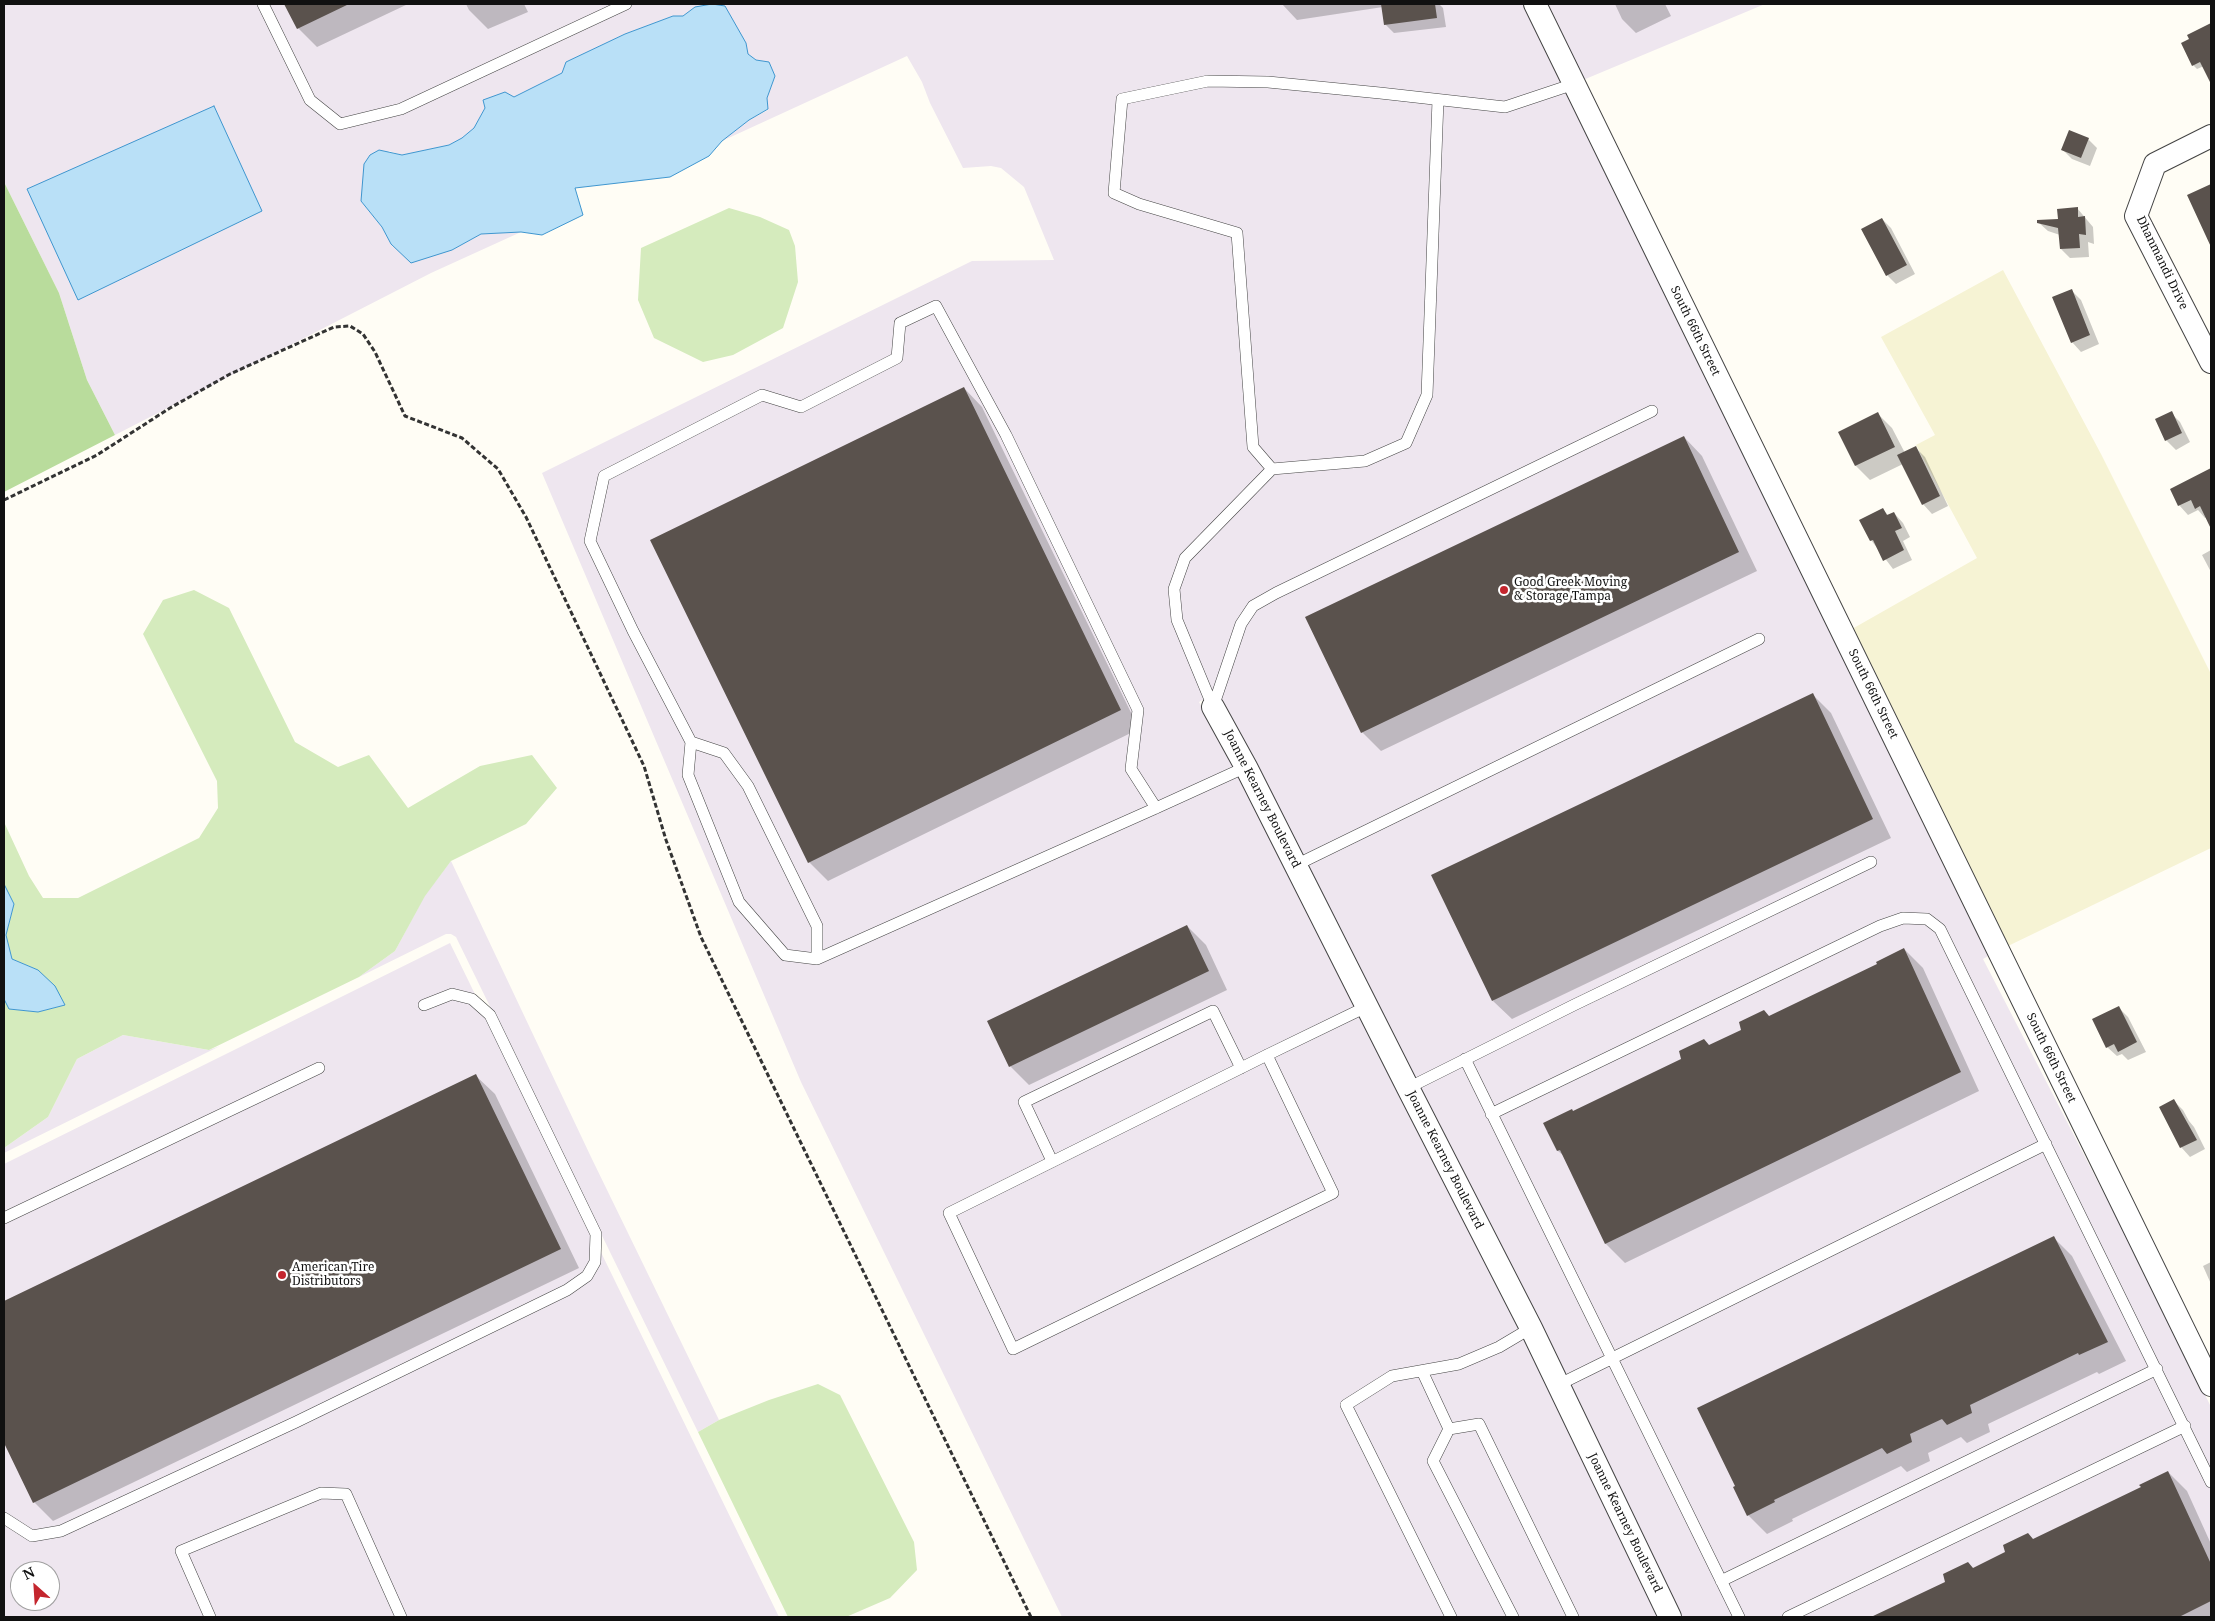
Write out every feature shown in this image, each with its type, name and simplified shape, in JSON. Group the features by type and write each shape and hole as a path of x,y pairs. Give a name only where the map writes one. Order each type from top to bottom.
{"street":[{"name":"South 66th Street","path":"1535,4 2211,1385"},
{"name":"Dhanmandi Drive","path":"2211,136 2155,164 2136,216 2211,362"},
{"name":"Joanne Kearney Boulevard","path":"1213,707 1246,767 1366,1007 1531,1328 1670,1617"}],"lane":[{"path":"263,4 310,100 340,124 401,109 626,4"},
{"path":"1272,469 1253,446 1237,233 1139,204 1114,193 1122,99 1208,81 1268,82 1505,107 1574,84"},
{"path":"1213,707 1178,620 1174,589 1185,558 1272,469 1364,461 1406,443 1427,395 1438,100"},
{"path":"1156,808 1131,768 1138,710 1006,435 936,306 900,323 897,358 801,407 762,395 604,476 590,542 633,631 691,742 688,775 739,902 785,955 818,959 1156,808 1246,767"},
{"path":"1213,707 1241,624 1253,606 1276,593 1652,411"},
{"path":"1296,865 1759,639"},
{"path":"691,742 724,753 748,786 817,926 818,959"},
{"path":"1408,1088 1871,862"},
{"path":"1491,1114 1880,926 1903,918 1927,919 1940,929 2211,1482"},
{"path":"4,1518 32,1536 62,1531 287,1426 541,1303 567,1290 586,1276 594,1262 597,1247 596,1234 490,1015 472,999 452,994 424,1005"},
{"path":"1267,1055 1333,1193 1013,1349 948,1213 1267,1055 1366,1007"},
{"path":"1052,1161 1024,1102 1212,1011 1241,1068"},
{"path":"1465,1059 1739,1617"},
{"path":"4,1218 319,1068"},
{"path":"1558,1385 2046,1144"},
{"path":"1451,1617 1346,1405 1392,1376 1459,1364 1498,1347 1531,1328"},
{"path":"1721,1581 2157,1369"},
{"path":"1422,1371 1449,1429"},
{"path":"1449,1429 1478,1424 1573,1617"},
{"path":"1788,1617 2185,1426"},
{"path":"1449,1429 1432,1461 1512,1617"},
{"path":"210,1617 181,1551 321,1493 346,1494 401,1617"}],"path":[{"path":"4,500 97,455 170,408 230,374 334,328 350,326 363,334 375,352 406,416 462,438 498,469 526,517 644,766 666,840 701,937 1031,1617"}],"shaded area":[{"path":"4,4 1523,4 1990,955 1983,959 2148,1279 2211,1407 2211,1617 1681,1617 1216,692 1199,702 1237,772 1522,1332 1659,1617 1062,1617 801,1082 542,473 972,261 1054,260 1024,187 1001,168 991,166 963,168 930,103 922,82 907,56 722,141 749,120 768,110 767,98 775,76 769,63 756,60 748,54 746,43 736,28 695,7 683,16 673,16 625,34 566,62 562,73 514,97 483,100 485,108 474,128 462,138 449,145 402,155 389,151 361,201 382,227 393,247 452,250 481,234 521,232 431,273 115,435 87,380 59,293 4,182"},
{"path":"1546,4 1765,4 1583,80"},
{"path":"2003,270 2101,454 2211,674 2211,848 2008,946 1852,629 1977,558 1916,445 1935,435 1881,337"},
{"path":"451,861 591,1157 719,1420 698,1432 456,937 446,934 359,977 395,951 425,895"},
{"path":"450,943 779,1617 4,1617 4,1164"},
{"path":"123,1035 209,1050 220,1046 4,1153 4,1148 48,1117 77,1059"}],"green space":[{"path":"4,182 59,293 87,380 115,435 4,492"},
{"path":"729,208 760,217 789,230 795,246 798,282 783,328 733,355 703,362 654,338 638,300 641,248"},
{"path":"194,590 229,608 295,742 338,767 369,755 408,808 480,766 532,755 557,788 526,824 451,861 425,896 395,951 359,977 209,1050 123,1035 77,1059 48,1117 4,1148 4,999 10,1009 38,1012 65,1005 38,970 12,959 6,935 14,904 4,884 4,822 29,876 43,898 78,898 199,838 218,808 217,781 143,634 163,600"},
{"path":"818,1384 840,1395 914,1542 917,1570 890,1598 846,1617 788,1617 698,1432 719,1420 769,1400"}],"water":[{"path":"712,4 725,6 746,43 748,54 756,60 769,62 775,76 767,98 768,109 749,120 722,141 709,156 670,177 575,188 583,215 542,235 521,232 481,234 452,250 411,263 391,244 382,227 361,201 364,164 370,155 379,150 402,155 449,145 462,138 474,128 485,108 483,100 505,92 514,97 562,73 566,62 625,34 673,16 683,16 695,7"},
{"path":"214,106 262,211 78,300 27,189"},
{"path":"4,884 14,904 6,935 12,959 38,970 55,986 65,1005 38,1012 9,1009 4,999"}],"building":[{"path":"284,4 349,4 297,29"},
{"path":"1381,4 1435,4 1437,18 1384,25"},
{"path":"2211,23 2211,84 2200,62 2192,66 2181,43 2189,39 2187,35"},
{"path":"2069,130 2089,138 2081,158 2061,150"},
{"path":"2211,184 2211,247 2187,195"},
{"path":"2078,207 2078,217 2085,216 2086,235 2079,234 2080,248 2060,249 2058,228 2037,223 2037,220 2058,219 2057,209"},
{"path":"1882,218 1907,265 1886,276 1861,229"},
{"path":"2072,289 2090,335 2071,343 2052,297"},
{"path":"964,387 1121,710 808,863 650,540"},
{"path":"2172,411 2182,433 2165,441 2155,419"},
{"path":"1878,412 1895,447 1855,466 1838,432"},
{"path":"1684,436 1739,552 1361,733 1305,617"},
{"path":"1916,446 1940,496 1922,505 1897,455"},
{"path":"2211,468 2211,529 2200,506 2195,509 2191,500 2178,506 2170,489"},
{"path":"1883,508 1887,515 1894,512 1902,528 1895,531 1904,550 1883,561 1873,540 1870,541 1859,520"},
{"path":"1813,693 1873,819 1492,1001 1431,875"},
{"path":"1187,925 1209,971 1009,1067 987,1021"},
{"path":"1904,948 1961,1072 1605,1244 1560,1150 1557,1151 1543,1123 1572,1109 1573,1111 1681,1059 1679,1051 1704,1039 1709,1045 1741,1030 1739,1022 1764,1010 1769,1016 1877,964 1876,962"},
{"path":"2119,1006 2137,1042 2118,1052 2114,1044 2106,1048 2092,1019"},
{"name":"American Tire Distributors","path":"476,1074 561,1249 33,1503 4,1443 4,1301"},
{"path":"2174,1099 2197,1140 2180,1148 2159,1107"},
{"path":"2054,1236 2108,1342 2079,1355 2078,1353 1970,1405 1972,1413 1947,1425 1942,1419 1910,1434 1912,1442 1887,1454 1882,1448 1774,1500 1775,1502 1747,1516 1733,1487 1735,1486 1697,1408"},
{"path":"2168,1471 2211,1564 2211,1601 2179,1617 1871,1617 1945,1582 1943,1574 1968,1562 1973,1568 2005,1552 2003,1545 2028,1533 2033,1539 2141,1487 2139,1485"}],"place":[{"name":"Good Greek Moving & Storage Tampa","path":"1504,590"},
{"name":"American Tire Distributors","path":"282,1275"}]}
